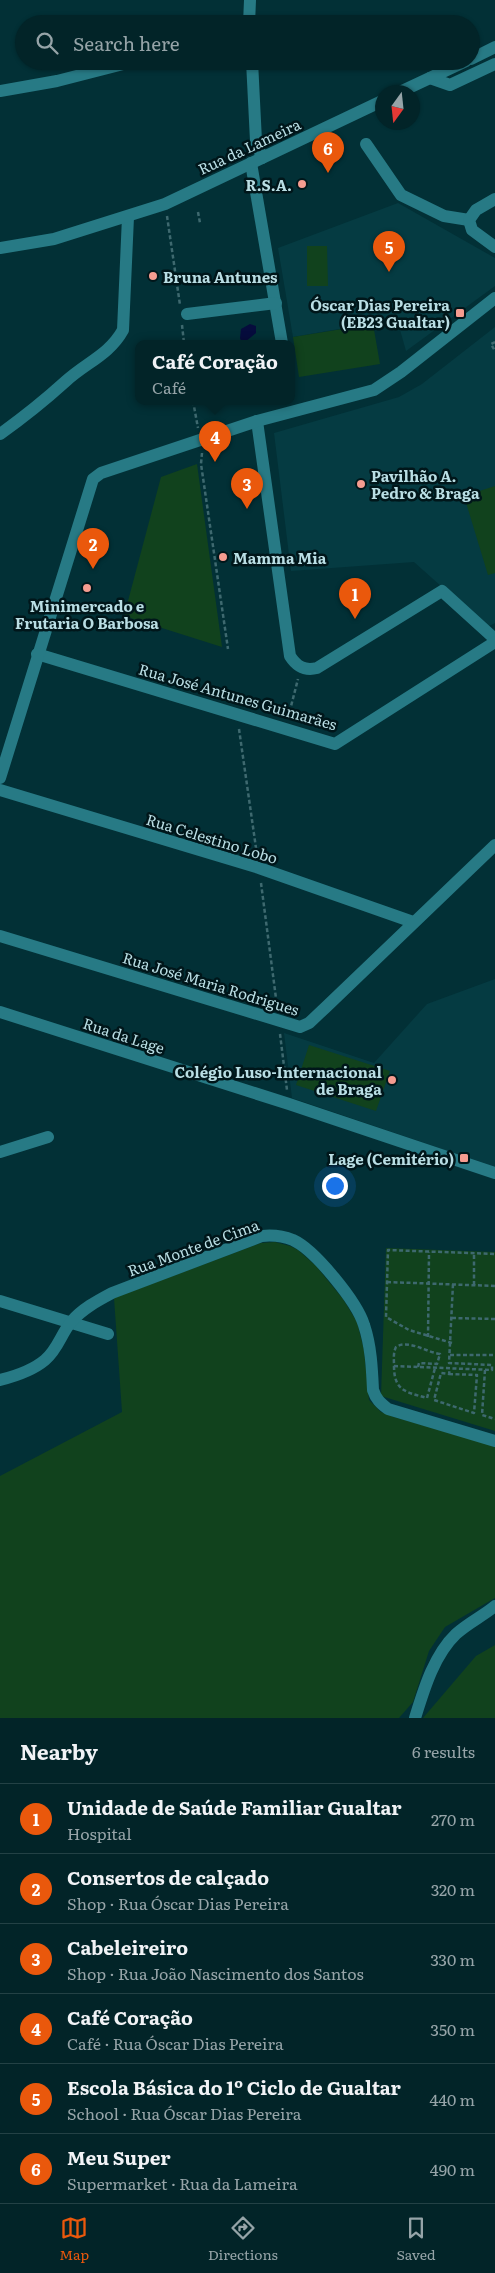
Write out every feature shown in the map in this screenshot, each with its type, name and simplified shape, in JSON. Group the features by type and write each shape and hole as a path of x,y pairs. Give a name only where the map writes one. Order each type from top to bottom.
{"street":[{"path":"249,15 250,0"},
{"path":"480,54 495,47"},
{"path":"430,78 450,85 495,64"},
{"path":"0,91 57,81 100,70"},
{"path":"252,70 257,160 282,340"},
{"path":"415,85 447,70"},
{"name":"Rua da Lameira","path":"0,248 54,238 166,204 375,104"},
{"path":"366,144 401,195 444,216 470,220"},
{"path":"495,199 476,210 470,220 472,230 495,247"},
{"path":"0,434 27,415 67,380 114,345 123,330 128,217"},
{"path":"0,778 93,479 101,473 257,421 292,406 374,390 401,372 495,298"},
{"path":"183,314 276,304"},
{"path":"257,421 290,656 301,667 310,670 317,668 442,591 495,640"},
{"name":"Rua José Antunes Guimarães","path":"37,654 336,744 495,640"},
{"name":"Rua Celestino Lobo","path":"0,790 259,868 413,922"},
{"name":"Rua José Maria Rodrigues","path":"0,936 300,1027 309,1023 495,845"},
{"name":"Rua da Lage","path":"0,1012 289,1104 495,1173"},
{"path":"0,1152 48,1137"},
{"name":"Rua Monte de Cima","path":"70,1323 96,1302 112,1293 262,1236 282,1237 298,1243 318,1259 364,1323 369,1344 373,1390 381,1404 388,1409 495,1441"},
{"path":"0,1301 108,1334"},
{"path":"0,1380 24,1373 46,1360 62,1339 70,1323"},
{"path":"415,1718 426,1686 444,1648 456,1634 495,1606"}],"path":[{"path":"166,204 183,314 184,340"},
{"path":"198,212 200,223"},
{"path":"495,342 492,344 495,351"},
{"path":"194,405 196,423 202,439 201,464 228,649"},
{"path":"285,729 301,667"},
{"path":"238,714 289,1104"},
{"path":"452,1343 408,1330 386,1317 388,1250 495,1254"},
{"path":"428,1337 430,1252"},
{"path":"474,1253 474,1285"},
{"path":"387,1282 495,1286"},
{"path":"394,1366 494,1371 492,1365 449,1363 452,1343 453,1284"},
{"path":"452,1318 495,1319"},
{"path":"418,1367 419,1363 437,1364 440,1354 403,1343 395,1350 394,1379 399,1387 427,1398 435,1368"},
{"path":"450,1355 495,1355"},
{"path":"449,1374 450,1369"},
{"path":"485,1370 482,1415 495,1419"},
{"path":"441,1373 449,1374 476,1375 474,1413 434,1400 441,1373"}],"shaded area":[{"path":"398,203 495,258 495,286 406,351 397,319 293,337 278,248"},
{"path":"250,324 256,326 256,333 247,340 241,340 241,329"},
{"path":"495,327 495,623 487,627 414,562 291,571 274,433 399,397 422,384"},
{"name":"Colégio Luso-Internacional de Braga","path":"495,979 495,1167 292,1098 284,1033 374,1063 427,1004"}],"green space":[{"path":"307,246 327,246 328,286 307,286"},
{"path":"373,324 380,364 299,377 295,340 293,337"},
{"path":"197,464 222,647 124,616 161,477"},
{"path":"495,486 495,573 488,575 464,496"},
{"path":"309,1045 390,1071 376,1111 296,1085"},
{"path":"275,1242 298,1250 316,1266 343,1299 357,1322 364,1350 369,1400 381,1412 495,1446 495,1598 445,1627 429,1651 413,1702 399,1718 0,1718 0,1476 122,1412 114,1298 261,1243"},
{"path":"386,1248 495,1252 495,1431 381,1396"},
{"path":"495,1645 495,1718 423,1718 476,1656"}],"place":[{"name":"Meu Super","path":"328,173"},
{"name":"R.S.A.","path":"302,184"},
{"name":"Escola Básica do 1º Ciclo de Gualtar","path":"389,272"},
{"name":"Bruna Antunes","path":"153,276"},
{"name":"Óscar Dias Pereira (EB23 Gualtar)","path":"460,313"},
{"name":"Café Coração","path":"215,462"},
{"name":"Pavilhão A. Pedro & Braga","path":"361,484"},
{"name":"Cabeleireiro","path":"247,509"},
{"name":"Mamma Mia","path":"223,557"},
{"name":"Consertos de calçado","path":"93,569"},
{"name":"Minimercado e Frutaria O Barbosa","path":"87,588"},
{"name":"Unidade de Saúde Familiar Gualtar","path":"355,619"},
{"name":"Colégio Luso-Internacional de Braga","path":"392,1080"},
{"name":"Lage (Cemitério)","path":"464,1158"}]}
